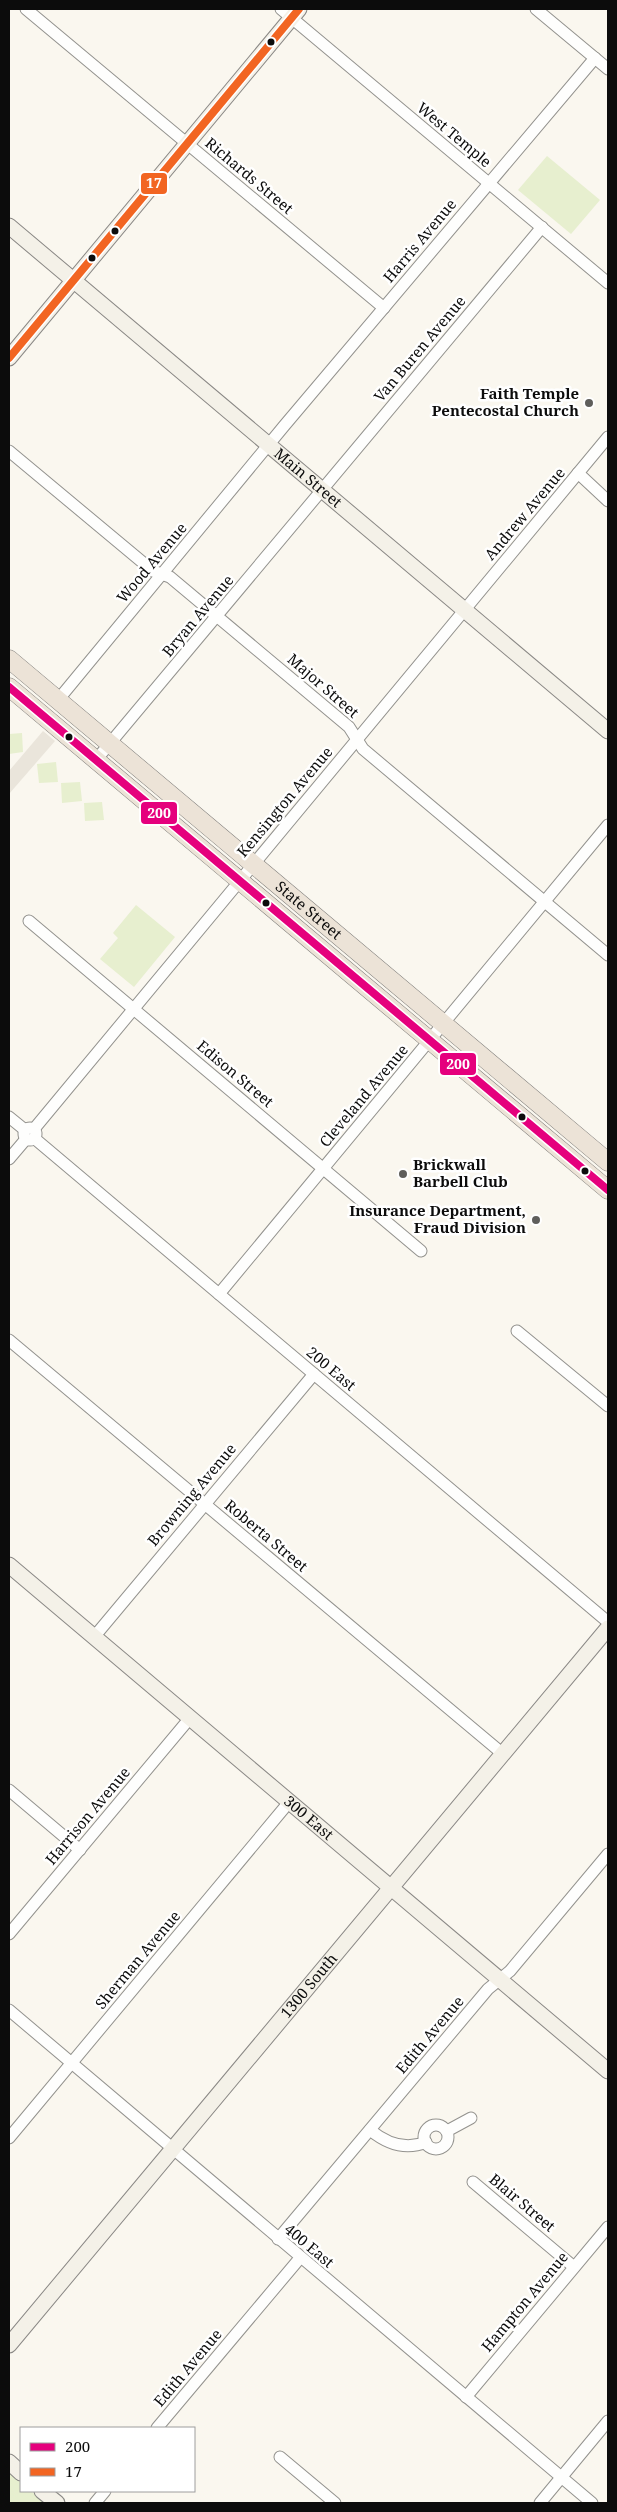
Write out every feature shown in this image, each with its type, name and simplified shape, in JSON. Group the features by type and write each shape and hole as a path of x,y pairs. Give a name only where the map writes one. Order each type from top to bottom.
{"main road":[{"name":"State Street","path":"9,659 608,1162"},
{"name":"State Street","path":"9,687 608,1190"}],"street":[{"name":"Richards Street","path":"26,9 384,308"},
{"path":"536,9 608,69"},
{"path":"9,358 187,143 291,12"},
{"name":"West Temple","path":"291,12 608,283"},
{"name":"Harris Avenue","path":"269,445 488,182 595,58"},
{"name":"Main Street","path":"9,226 608,731"},
{"name":"Van Buren Avenue","path":"322,490 542,227"},
{"name":"Andrew Avenue","path":"464,610 608,437"},
{"name":"Wood Avenue","path":"58,700 269,445"},
{"name":"Major Street","path":"9,451 153,571 170,577 349,727 363,749 608,955"},
{"path":"578,473 608,501"},
{"name":"Bryan Avenue","path":"96,760 322,490"},
{"name":"Kensington Avenue","path":"9,1159 464,610"},
{"name":"Cleveland Avenue","path":"219,1294 608,825"},
{"name":"Edison Street","path":"29,921 422,1251"},
{"name":"200 East","path":"9,1117 608,1622"},
{"path":"517,1331 608,1406"},
{"name":"Roberta Street","path":"9,1340 503,1754"},
{"name":"Browning Avenue","path":"94,1637 314,1374"},
{"name":"300 East","path":"9,1565 608,2071"},
{"name":"1300 South","path":"9,2345 608,1628"},
{"name":"Harrison Avenue","path":"9,1934 190,1718"},
{"path":"9,1790 80,1850"},
{"name":"Sherman Avenue","path":"9,2138 290,1801"},
{"name":"Edith Avenue","path":"278,2240 488,1989 510,1971 608,1854"},
{"name":"400 East","path":"9,2010 278,2240 592,2503"},
{"path":"447,2131 471,2118"},
{"path":"437,2124 447,2131 447,2142 442,2148 434,2149 426,2142 424,2134 429,2127 437,2124"},
{"path":"370,2130 385,2140 405,2146 414,2147 426,2142"},
{"name":"Blair Street","path":"473,2182 574,2268"},
{"name":"Hampton Avenue","path":"466,2397 608,2227"},
{"name":"Edith Avenue","path":"158,2427 300,2258"},
{"path":"540,2503 608,2421"},
{"path":"280,2457 335,2503"},
{"path":"9,2462 20,2472"},
{"path":"43,2492 57,2503"},
{"path":"95,2503 104,2492"}],"green space":[{"path":"547,156 600,200 571,234 518,190"},
{"path":"22,733 23,752 9,754 9,734"},
{"path":"56,762 58,782 39,783 37,764"},
{"path":"80,782 82,801 62,803 61,783"},
{"path":"102,802 104,820 85,821 84,803"},
{"path":"136,905 175,937 134,987 100,959 118,938 113,933"},
{"path":"9,2472 20,2481 20,2492 32,2492 46,2503 9,2503"}],"shaded area":[{"path":"43,731 55,741 9,794 9,771"}],"transit line":[{"name":"17","path":"9,358 299,9"},
{"name":"200","path":"9,687 608,1190"}],"place":[{"name":"Faith Temple Pentecostal Church","path":"589,403"},
{"name":"Brickwall Barbell Club","path":"403,1174"},
{"name":"Insurance Department, Fraud Division","path":"536,1220"}]}
